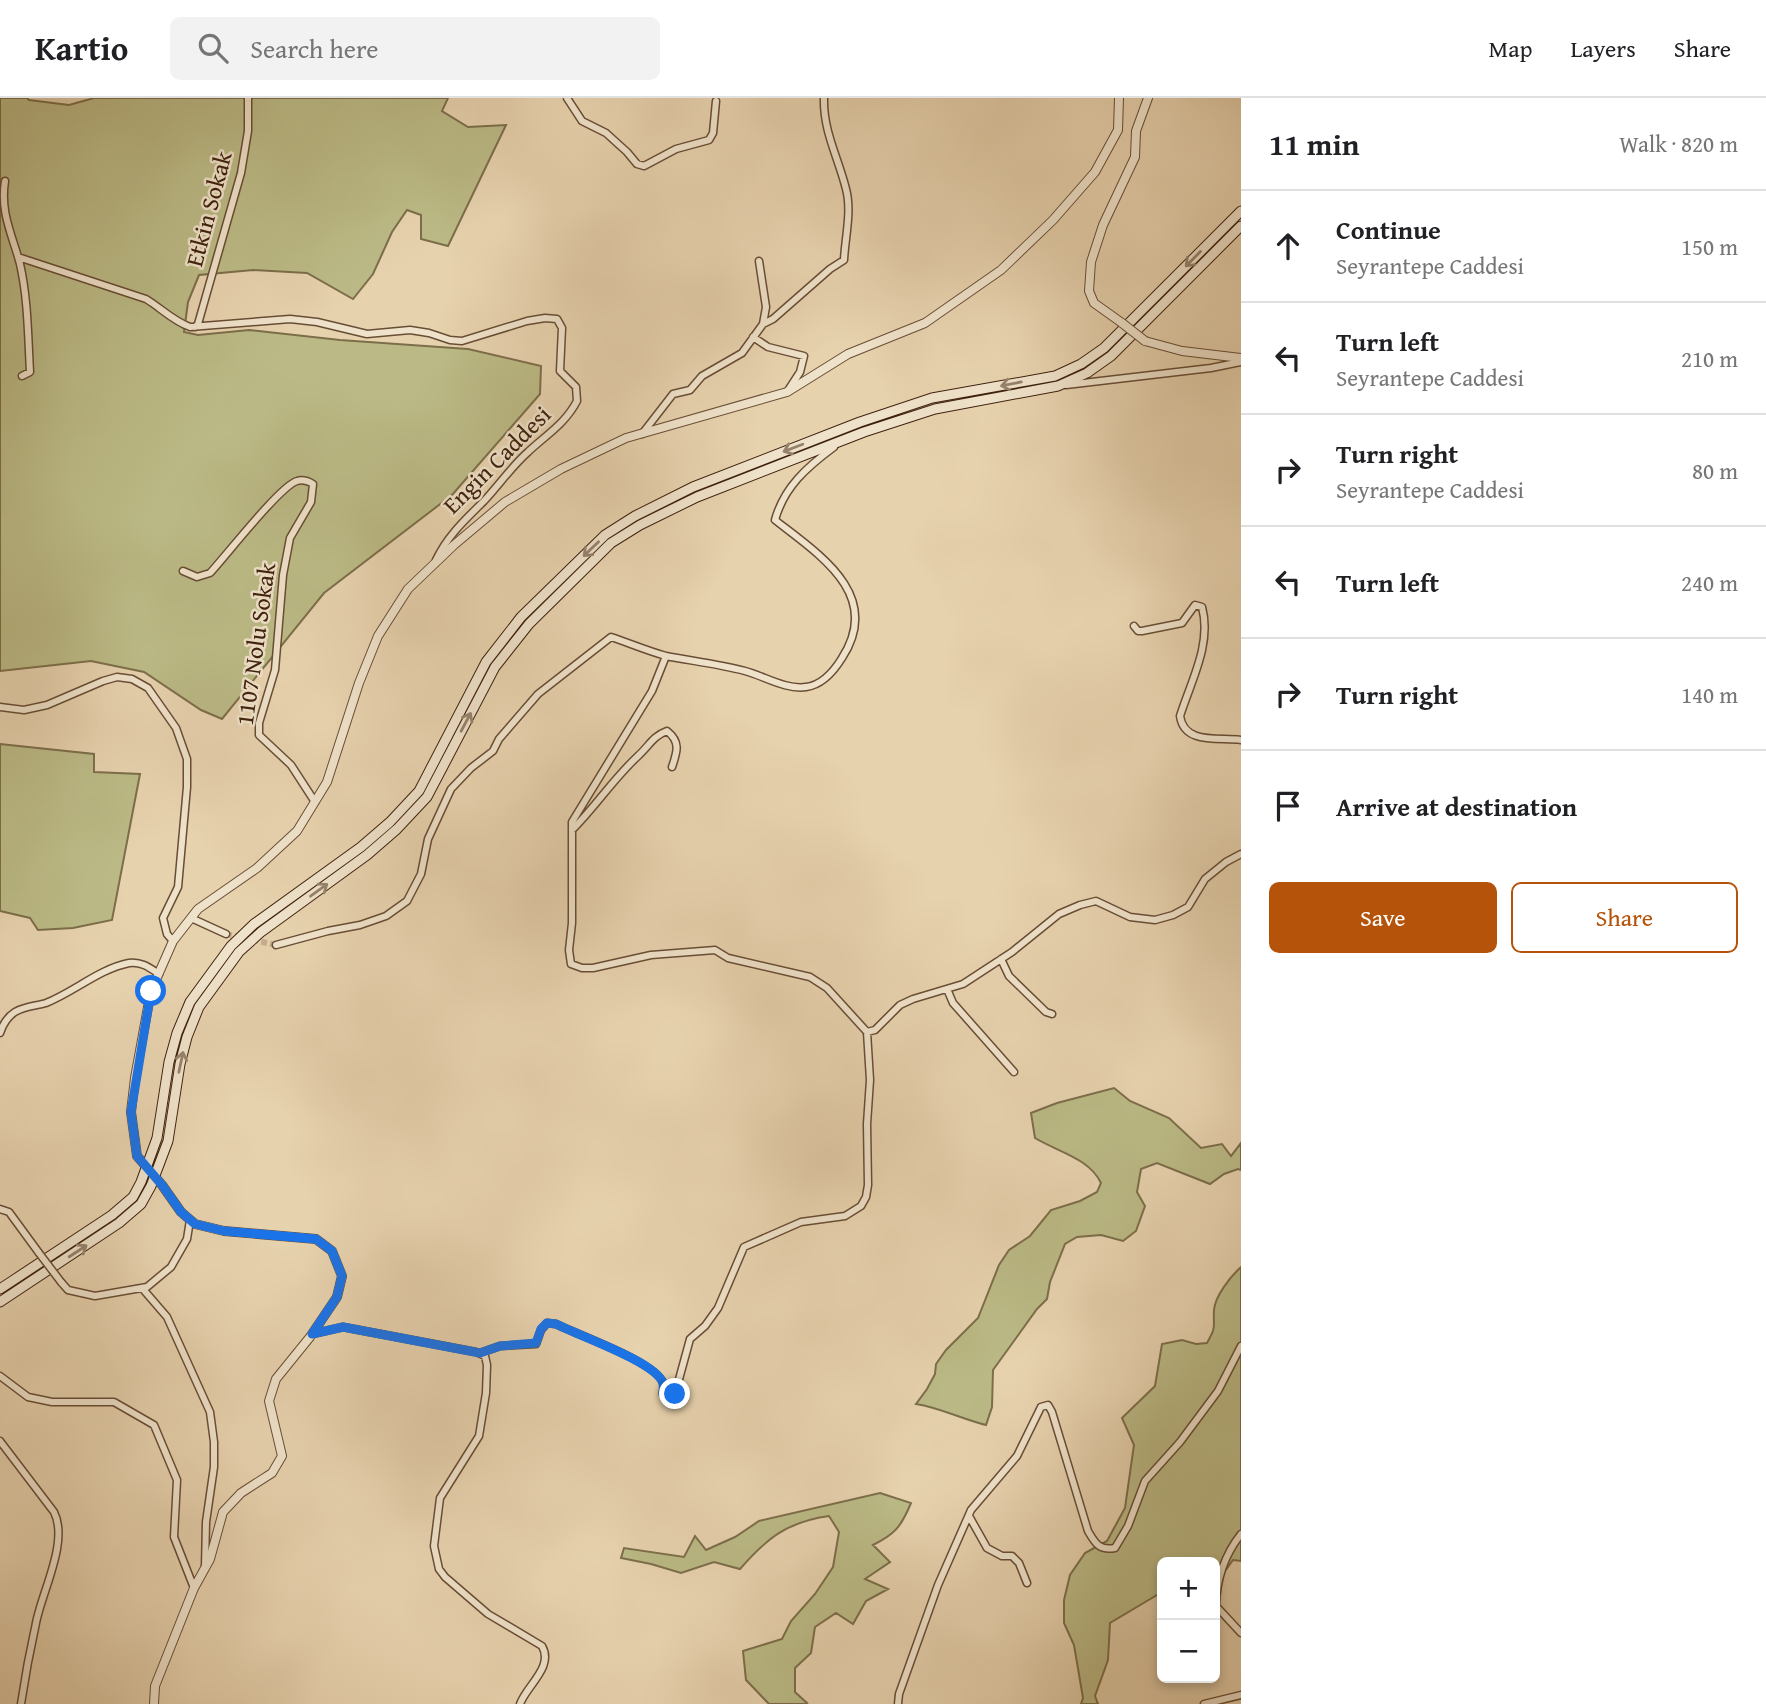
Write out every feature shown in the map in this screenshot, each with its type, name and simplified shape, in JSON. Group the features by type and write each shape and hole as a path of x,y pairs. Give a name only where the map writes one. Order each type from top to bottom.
{"main road":[{"path":"0,1289 113,1215 133,1197 157,1138 169,1062 190,1002 231,946 254,924 361,847 390,822 418,791 486,662 521,617 605,535 635,516 693,487 860,422 932,398 1055,376 1081,364 1104,348 1241,211"},
{"path":"0,1301 119,1223 141,1204 155,1177 168,1141 187,1037 200,1007 239,952 261,932 367,855 397,829 427,797 495,667 529,624 611,543 640,525 697,497 844,439 935,408 1056,386 1087,373 1111,356 1241,226"}],"street":[{"name":"Etkin Sokak","path":"195,327 240,173 248,131 247,98"},
{"path":"567,98 582,121 606,133 637,164 644,166 676,149 709,140 713,133 716,101"},
{"path":"642,434 673,394 690,390 702,376 741,353 763,324 773,319 844,260 847,190 829,139 824,98"},
{"path":"154,1704 155,1686 194,1588 210,1559 223,1512 241,1493 272,1473 282,1456 269,1401 276,1379 337,1297 342,1276 332,1251 316,1239 224,1231 195,1224 181,1212 137,1156 131,1112 151,991 173,942 198,908 257,868 297,831 327,782 359,683 378,636 408,589 434,565 505,502 561,469 626,438 787,392 848,354 925,323 1001,270 1053,220 1095,172 1118,130 1119,98"},
{"path":"1148,98 1136,131 1135,157 1103,225 1091,262 1089,291 1094,303 1145,341 1182,351 1241,360"},
{"path":"5,181 2,206 18,257 27,314 30,372 22,376"},
{"path":"18,257 146,299 181,324 195,327"},
{"path":"759,261 766,307 763,324"},
{"name":"Engin Caddesi","path":"195,327 290,319 317,322 367,334 410,330 462,341 527,321 556,319 562,328 560,371 576,387 577,401 555,431 519,460 485,500 458,525 444,544 434,565"},
{"path":"753,337 774,349 804,356 800,372 787,392"},
{"path":"1056,386 1211,368 1241,360"},
{"path":"276,945 360,925 386,916 407,901 421,874 428,839 451,789 471,768 493,751 499,740 538,694 611,637 666,656 747,671 786,685 807,687 831,676 851,644 857,623 851,591 819,553 775,520 780,500 797,478 844,439"},
{"name":"1107 Nolu Sokak","path":"183,571 197,578 210,573 278,496 296,481 307,480 313,484 312,502 290,538 283,575 275,670 259,735 291,765 315,802"},
{"path":"1134,626 1138,631 1142,631 1182,622 1195,605 1202,607 1205,618 1202,653 1180,716 1181,725 1188,734 1201,738 1241,740"},
{"path":"480,1353 500,1346 536,1343 541,1329 547,1323 556,1324 628,1356 658,1376 667,1399 675,1394 690,1339 705,1326 718,1308 744,1247 801,1222 845,1216 861,1206 866,1197 870,1080 867,1032 827,988 810,977 728,958 715,950 651,955 593,968 571,964 572,822 652,691 666,656"},
{"path":"0,707 24,710 47,705 117,677 132,679 148,688 176,728 187,759 178,887 163,918 163,924 173,942"},
{"path":"572,830 591,811 627,765 656,735 667,731 675,737 678,749 672,766"},
{"path":"867,1032 875,1030 900,1005 963,984 1001,959 1059,914 1080,905 1096,901 1130,917 1155,920 1173,915 1188,907 1205,879 1241,854"},
{"path":"191,918 226,934"},
{"path":"1001,959 1009,976 1046,1012 1052,1014"},
{"path":"0,1033 3,1023 14,1013 31,1005 45,1003 122,966 131,963 143,964 159,974"},
{"path":"947,989 953,1003 1014,1072"},
{"path":"0,1209 9,1212 68,1290 95,1296 147,1287 171,1266 187,1239 190,1220"},
{"path":"142,1287 167,1317 210,1412 214,1467 206,1522 205,1569"},
{"path":"312,1334 343,1327 485,1356 486,1393 479,1436 440,1498 435,1546 439,1569 445,1577 488,1614 542,1646 546,1654 544,1667 533,1680 520,1704"},
{"path":"898,1704 899,1694 939,1585 969,1516 1017,1456 1041,1407 1048,1405 1052,1412 1088,1531 1095,1545 1115,1548 1128,1526 1145,1481 1180,1442 1218,1391 1241,1346"},
{"path":"0,1376 28,1397 52,1402 114,1402 155,1425 177,1480 174,1537 194,1588"},
{"path":"0,1441 54,1512 60,1524 52,1572 36,1619 21,1704"},
{"path":"969,1516 988,1548 1002,1556 1012,1556 1019,1563 1027,1583"},
{"path":"1241,1534 1229,1549 1216,1587 1216,1606 1241,1633"},
{"path":"1205,1704 1241,1695"}],"shaded area":[{"path":"0,98 27,98 69,105 94,98 448,98 442,111 468,127 506,125 448,246 421,239 421,215 407,210 392,232 373,274 353,299 307,273 253,270 199,275 188,302 184,332 198,335 249,330 468,349 541,366 540,394 452,495 324,593 222,719 201,710 144,672 91,661 0,671"},
{"path":"0,744 94,754 94,772 140,774 112,920 73,928 38,930 30,918 0,911"},
{"path":"1114,1088 1130,1101 1169,1118 1201,1148 1222,1144 1231,1156 1241,1143 1241,1170 1224,1174 1210,1184 1157,1163 1141,1169 1137,1192 1145,1206 1136,1231 1123,1241 1101,1235 1077,1237 1065,1244 1050,1282 1047,1299 993,1370 992,1407 986,1425 916,1404 927,1389 935,1374 936,1364 946,1350 978,1318 999,1265 1009,1250 1030,1236 1051,1210 1080,1201 1097,1192 1101,1183 1096,1174 1081,1161 1035,1138 1031,1113"},
{"path":"1241,1267 1241,1561 1233,1560 1220,1578 1220,1557 1157,1557 1157,1595 1110,1623 1108,1660 1095,1696 1098,1704 1081,1704 1083,1698 1074,1645 1064,1623 1064,1600 1070,1575 1085,1553 1107,1541 1125,1508 1134,1445 1122,1418 1155,1386 1162,1344 1182,1340 1196,1344 1207,1343 1213,1330 1217,1299"},
{"path":"880,1493 911,1503 897,1529 873,1545 890,1562 865,1579 888,1589 866,1601 853,1624 836,1613 815,1627 811,1653 795,1668 795,1692 807,1703 805,1704 769,1704 746,1680 743,1651 782,1639 791,1621 815,1594 833,1567 839,1532 829,1516 801,1522 779,1533 759,1548 740,1569 714,1562 681,1573 621,1558 624,1548 684,1557 695,1536 706,1550 735,1537 759,1521"}],"tunnel":[{"path":"226,934 276,945"}],"route":[{"path":"151,991 131,1112 137,1156 181,1212 195,1224 224,1231 316,1239 332,1251 342,1276 337,1297 312,1334 343,1327 480,1353 500,1346 536,1343 541,1329 547,1323 556,1324 628,1356 658,1376 667,1399 675,1394"}]}
